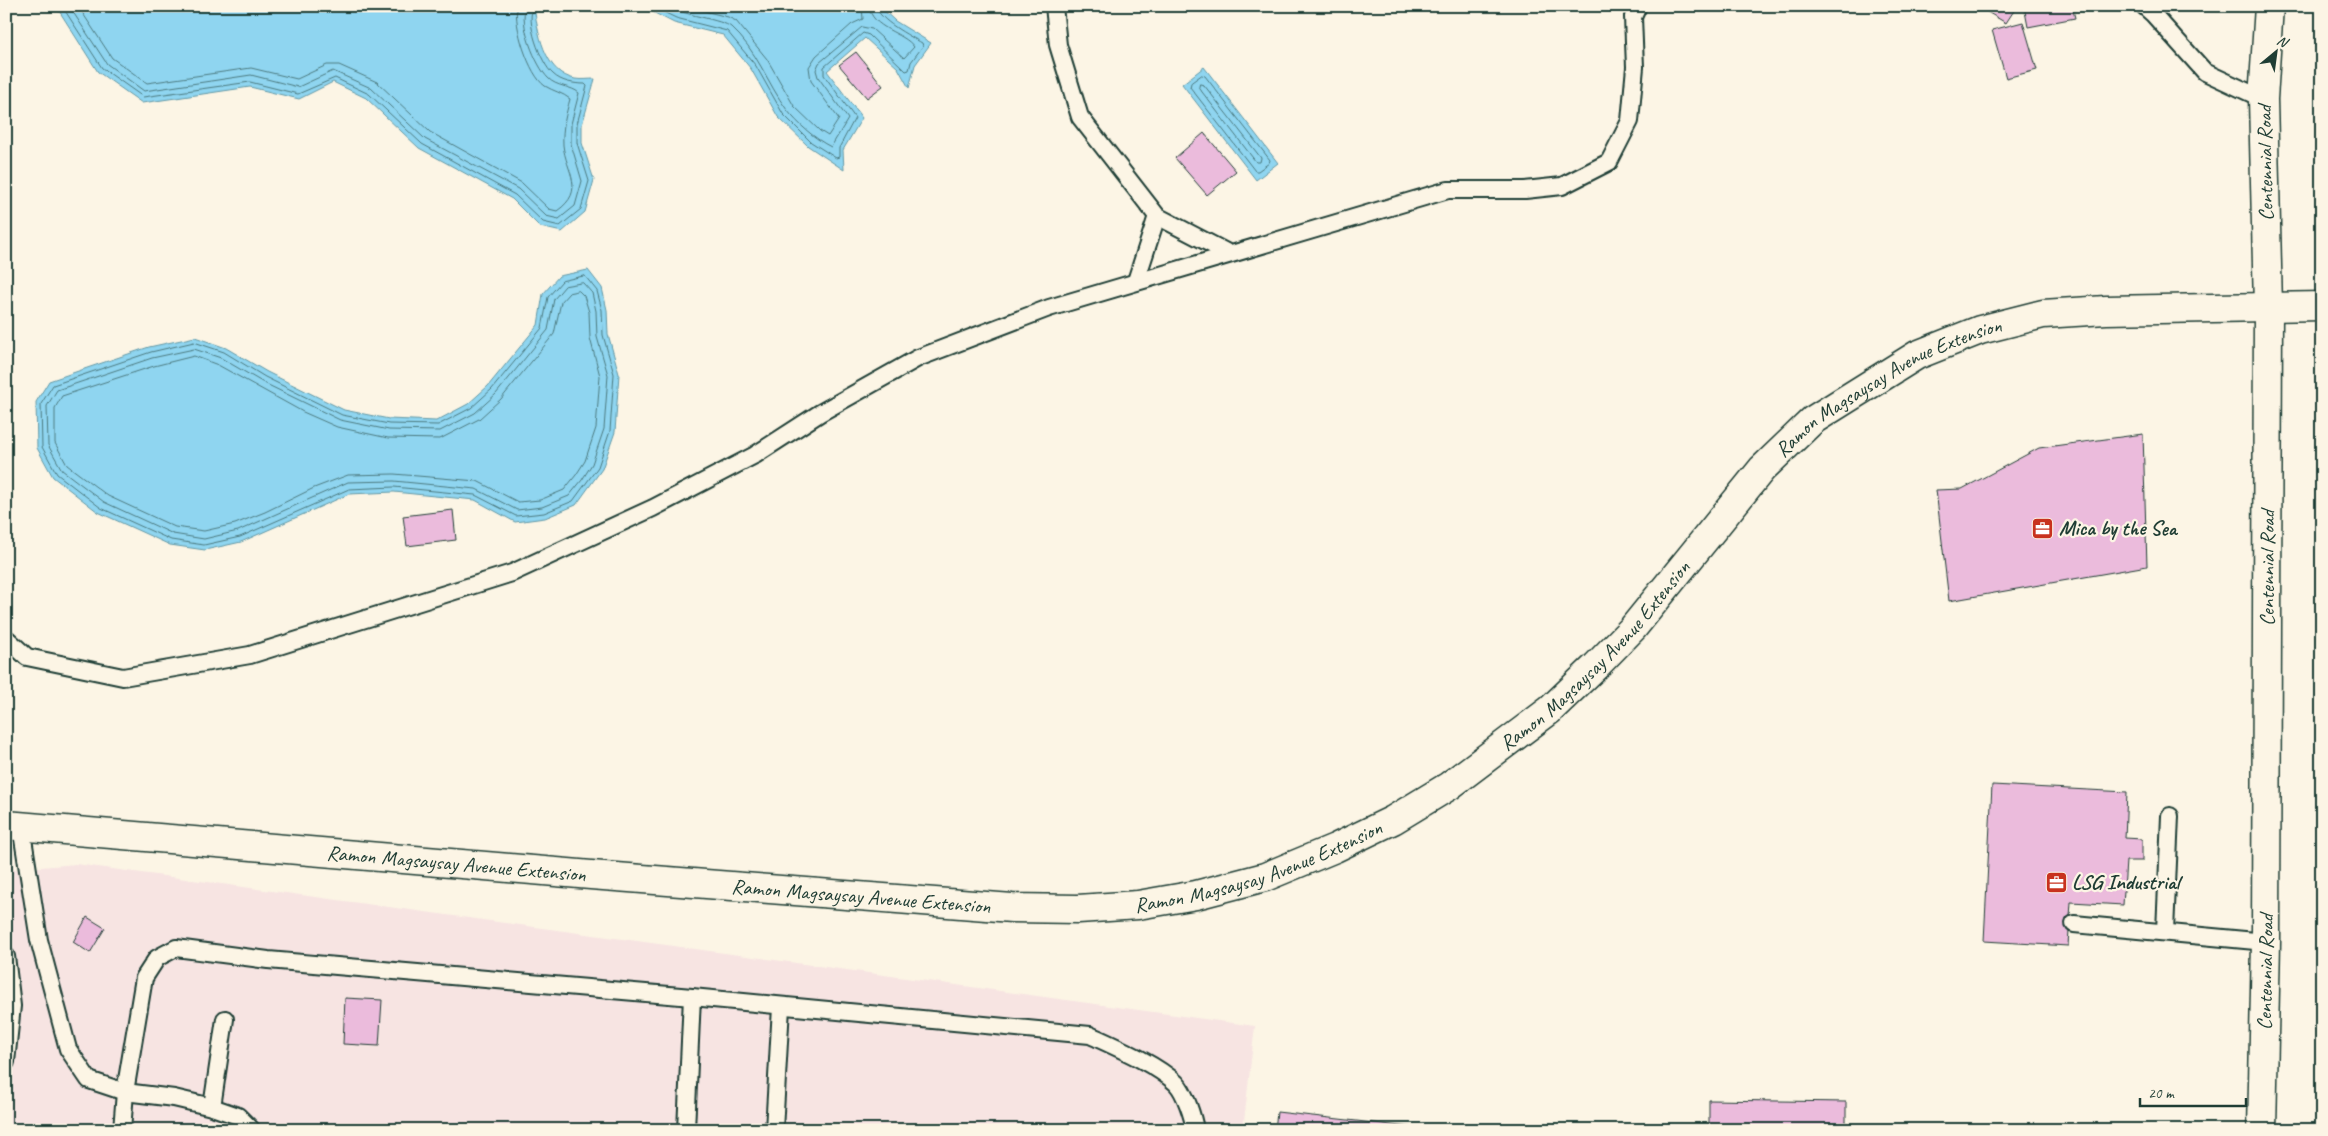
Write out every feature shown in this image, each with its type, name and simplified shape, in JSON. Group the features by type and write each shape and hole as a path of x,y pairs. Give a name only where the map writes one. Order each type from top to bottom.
{"street":[{"name":"Centennial Road","path":"2262,1130 2266,942 2268,307 2264,99 2269,6"},
{"name":"Ramon Magsaysay Avenue Extension","path":"14,826 610,877 1012,908 1078,908 1138,905 1196,896 1265,876 1335,848 1393,820 1449,786 1505,745 1550,710 1634,628 1762,468 1813,420 1917,355 1980,330 2043,314 2106,310 2322,306"}],"lane":[{"path":"1054,6 1058,45 1080,117 1157,216 1230,254"},
{"path":"6,638 27,657 123,677 250,655 512,573 653,508 755,454 820,413 918,358 1049,308 1448,190 1525,190 1562,186 1609,162 1630,121 1635,67 1633,17 1638,6"},
{"path":"2144,6 2204,72 2264,99"},
{"path":"1136,281 1157,216"},
{"path":"2165,931 2170,816"},
{"path":"14,826 39,940 68,1049 89,1080 125,1092 174,1098 212,1107 238,1116 252,1130"},
{"path":"2074,924 2165,931 2266,942"},
{"path":"122,1130 125,1092 144,978 157,958 176,948 268,960 692,997 1090,1035 1136,1057 1177,1084 1192,1115 1194,1130"},
{"path":"6,956 12,1006 6,1062"},
{"path":"686,1130 692,997"},
{"path":"774,1130 781,1007"},
{"path":"212,1107 225,1020"}],"shaded area":[{"path":"76,864 1255,1026 1243,1130 6,1130 6,870"}],"water":[{"path":"56,6 540,6 535,13 542,43 557,70 575,79 595,79 582,125 582,143 594,180 585,212 562,232 540,227 512,199 419,148 366,98 333,82 299,99 250,87 142,103 98,72"},
{"path":"641,6 879,6 895,21 931,43 915,65 909,88 898,68 865,38 827,71 862,118 843,150 844,170 808,146 778,117 751,69 723,35 674,23"},
{"path":"1204,67 1278,163 1256,180 1182,84"},
{"path":"588,270 602,288 607,310 608,334 619,374 615,432 602,469 576,505 545,518 515,522 475,500 394,492 349,494 241,542 205,550 170,545 98,512 53,477 37,448 36,402 49,381 149,347 195,337 226,348 267,372 344,410 389,419 436,421 468,404 488,386 538,325 543,294 559,276"}],"building":[{"path":"1986,6 2017,6 2006,23 1984,10"},
{"path":"2024,6 2072,6 2075,18 2028,27"},
{"path":"2023,22 2037,70 2006,78 1992,30"},
{"path":"856,52 883,86 867,98 839,65"},
{"path":"1204,133 1236,171 1207,195 1175,158"},
{"name":"Mica by the Sea","path":"2143,434 2147,566 1949,601 1936,490 1962,489 2039,448"},
{"path":"453,510 456,540 407,546 403,516"},
{"name":"LSG Industrial","path":"1992,785 2127,792 2125,838 2142,839 2142,861 2126,861 2123,905 2071,902 2068,946 1984,941"},
{"path":"87,917 105,928 90,953 73,942"},
{"path":"345,998 382,1000 379,1046 343,1044"},
{"path":"1709,1100 1846,1102 1846,1130 1709,1130"},
{"path":"1277,1112 1436,1130 1275,1130"}],"place":[{"name":"Mica by the Sea","path":"2043,528"},
{"name":"LSG Industrial","path":"2056,882"}]}
